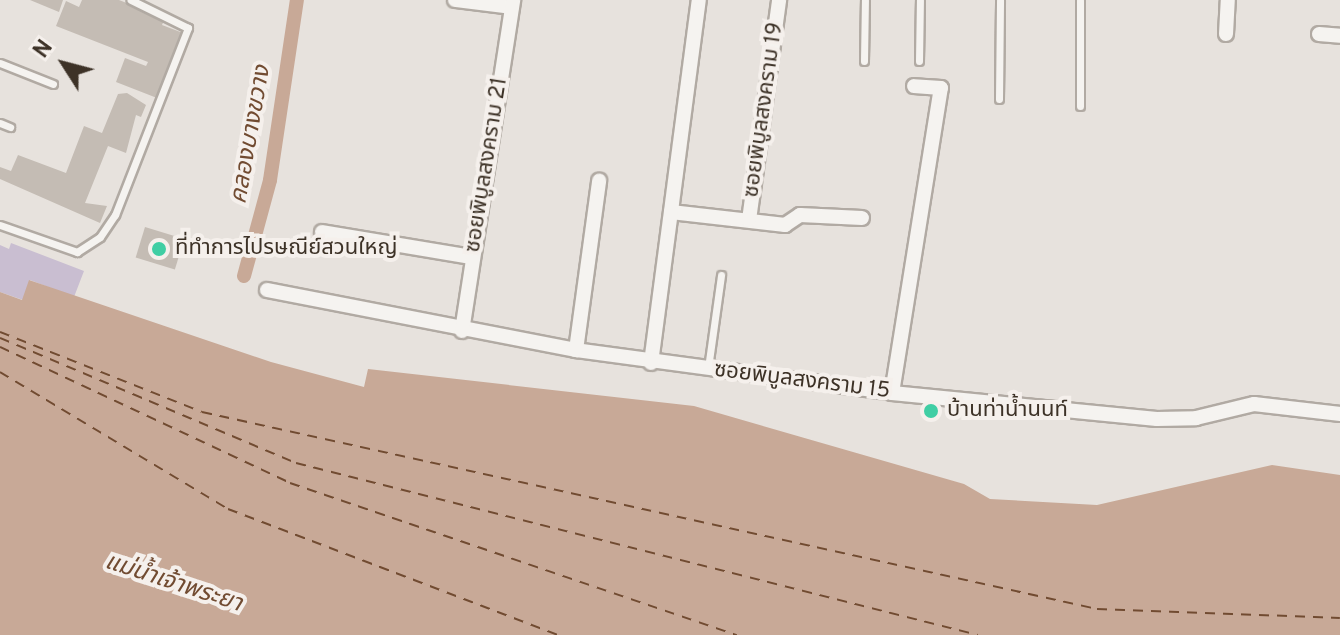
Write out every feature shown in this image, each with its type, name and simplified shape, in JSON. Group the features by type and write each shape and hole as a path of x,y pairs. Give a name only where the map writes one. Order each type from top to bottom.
{"street":[{"path":"455,0 512,3"},
{"path":"651,363 699,0"},
{"name":"ซอยพิบูลสงคราม 19","path":"749,220 779,0"},
{"path":"1226,34 1228,0"},
{"name":"ซอยพิบูลสงคราม 21","path":"462,331 512,3"},
{"path":"1319,34 1340,36"},
{"path":"892,393 941,88 914,86"},
{"path":"576,350 599,181"},
{"path":"671,212 785,225 800,215 862,218"},
{"path":"322,232 472,257"},
{"name":"ซอยพิบูลสงคราม 15","path":"267,290 462,331 651,363 892,393 1157,419 1196,418 1254,404 1340,414"}],"lane":[{"path":"0,225 68,251 86,248 100,237 115,215 185,44 188,28 182,22 131,0"},
{"path":"864,61 865,0"},
{"path":"919,61 920,0"},
{"path":"999,99 1000,0"},
{"path":"1080,0 1080,106"},
{"path":"0,63 53,84"},
{"path":"0,123 10,127"},
{"path":"708,369 721,275"}],"shaded area":[{"path":"11,243 84,271 74,297 30,280 23,300 0,292 0,245 9,249"}],"water":[{"name":"แม่น้ำเจ้าพระยา","path":"29,280 271,362 364,387 368,369 694,406 964,484 990,499 1097,505 1272,465 1340,475 1340,635 0,635 0,292 22,300"}],"building":[{"path":"30,0 63,0 59,12"},
{"path":"82,0 119,0 165,18 162,25 183,33 157,98 116,82 125,58 146,66 148,62 56,26 66,1 79,7"},
{"path":"127,93 146,105 141,117 136,115 126,153 108,146 85,203 107,206 100,223 0,179 0,167 11,171 18,155 66,173 84,126 102,133 118,94"},
{"path":"145,227 184,239 175,270 136,258"}],"waterway":[{"name":"คลองบางขวาง","path":"244,276 270,180 297,0"}],"ferry route":[{"path":"0,332 202,412 1097,609 1340,618"},
{"path":"0,338 296,463 978,635"},
{"path":"0,347 290,483 737,635"},
{"path":"0,372 228,509 558,635"}],"place":[{"name":"ที่ทำการไปรษณีย์สวนใหญ่","path":"159,249"},
{"name":"บ้านท่าน้ำนนท์","path":"931,411"}]}
